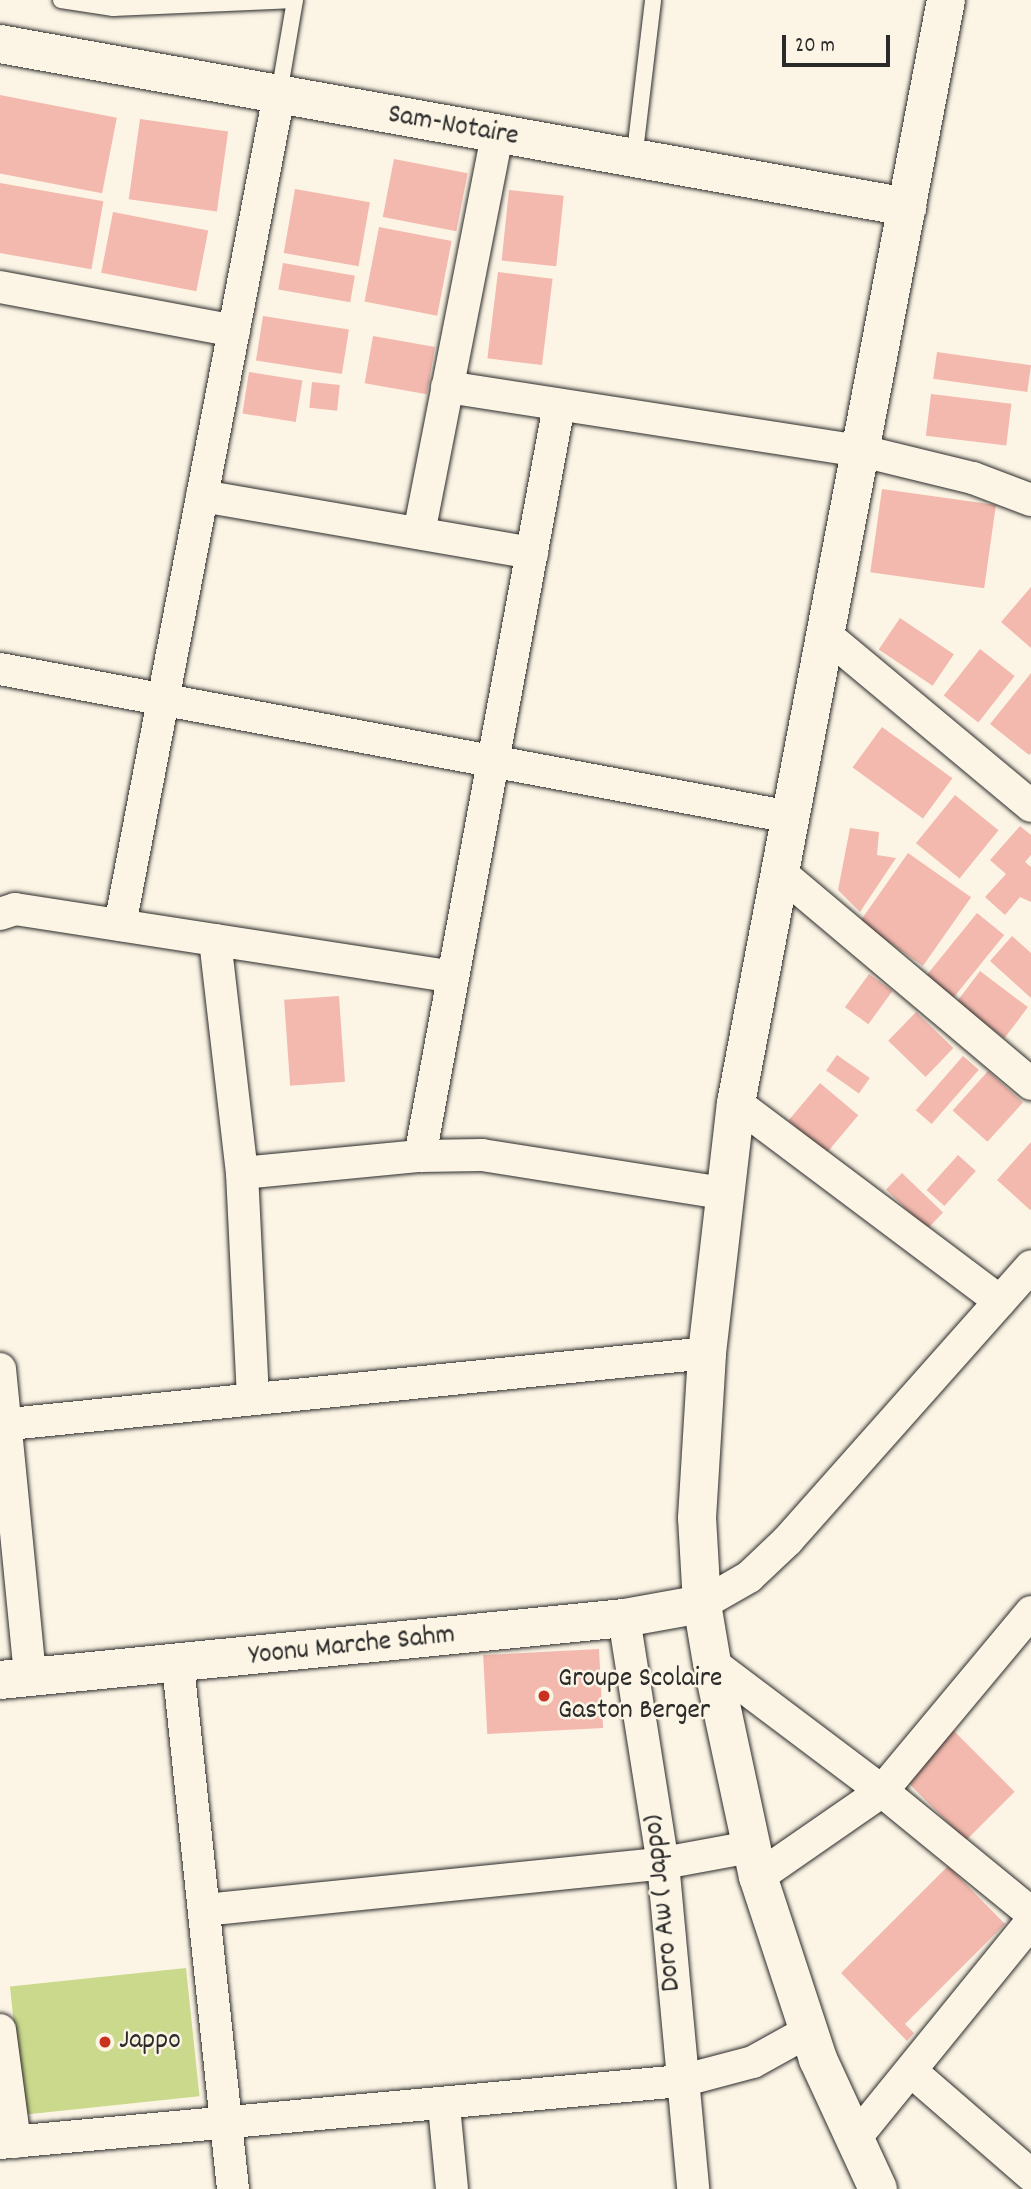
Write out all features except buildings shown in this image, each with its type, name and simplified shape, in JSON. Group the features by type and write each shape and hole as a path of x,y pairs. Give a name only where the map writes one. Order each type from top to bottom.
{"main road":[{"path":"878,2189 853,2141 809,2031 754,1862 702,1604 697,1518 707,1353 723,1193 736,1103 782,874 790,817 946,0"},
{"name":"Sam-Notaire","path":"0,44 907,207"},
{"name":"Yoonu Marche Sahm","path":"15,1679 178,1665 624,1618 702,1604"}],"street":[{"path":"120,925 279,95"},
{"path":"419,533 497,135"},
{"path":"1,296 234,331"},
{"path":"447,387 862,451 973,478 1031,500"},
{"path":"420,1156 559,405"},
{"path":"202,496 532,553"},
{"path":"826,635 1031,806"},
{"path":"0,669 790,817"},
{"path":"782,874 1031,1084"},
{"path":"0,914 15,909 453,977"},
{"path":"215,940 242,1173 253,1398"},
{"path":"736,1103 1000,1301"},
{"path":"242,1173 420,1156 482,1155 723,1193"},
{"path":"702,1604 749,1577 788,1540 1031,1266"},
{"path":"3,1425 707,1353"},
{"path":"0,1369 15,1679"},
{"path":"204,1910 663,1863 754,1862 882,1791 1031,1612"},
{"name":"Doro Aw ( Jappo)","path":"624,1618 663,1863 693,2189"},
{"path":"712,1663 882,1791 1031,1913"},
{"path":"178,1665 233,2189"},
{"path":"853,2141 1031,1922"},
{"path":"0,2030 7,2142 444,2106 681,2081 753,2062 809,2031"},
{"path":"911,2071 1031,2175"},
{"path":"444,2106 452,2189"}],"lane":[{"path":"61,0 113,8 295,0 279,95"},
{"path":"634,159 653,0"}],"green space":[{"name":"Jappo","path":"186,1968 199,2096 23,2115 10,1987"}],"place":[{"name":"Groupe Scolaire Gaston Berger","path":"544,1696"},
{"name":"Jappo","path":"105,2042"}]}
